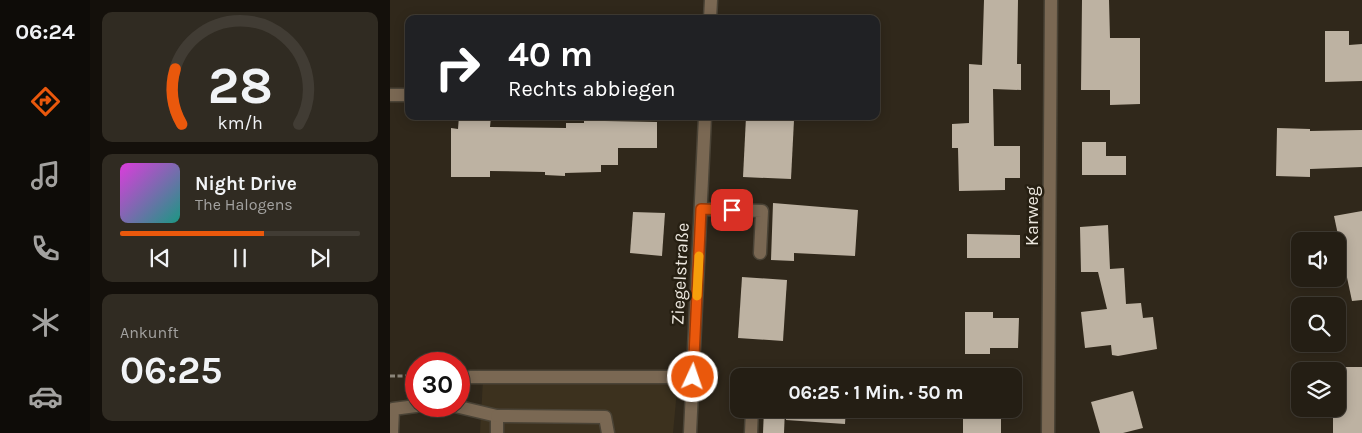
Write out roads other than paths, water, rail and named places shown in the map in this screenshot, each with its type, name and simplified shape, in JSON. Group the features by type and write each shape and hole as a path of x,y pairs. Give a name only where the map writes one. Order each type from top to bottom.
{"street":[{"path":"710,15 711,0"},
{"name":"Karweg","path":"1048,433 1051,0"},
{"path":"390,95 405,95"},
{"name":"Ziegelstraße","path":"690,433 705,120"},
{"path":"701,209 762,211 760,253"},
{"path":"470,377 693,377"},
{"path":"392,433 393,409 405,407"},
{"path":"470,410 497,416 605,417 608,433"},
{"path":"497,416 497,433"},
{"path":"751,433 752,418"}]}
